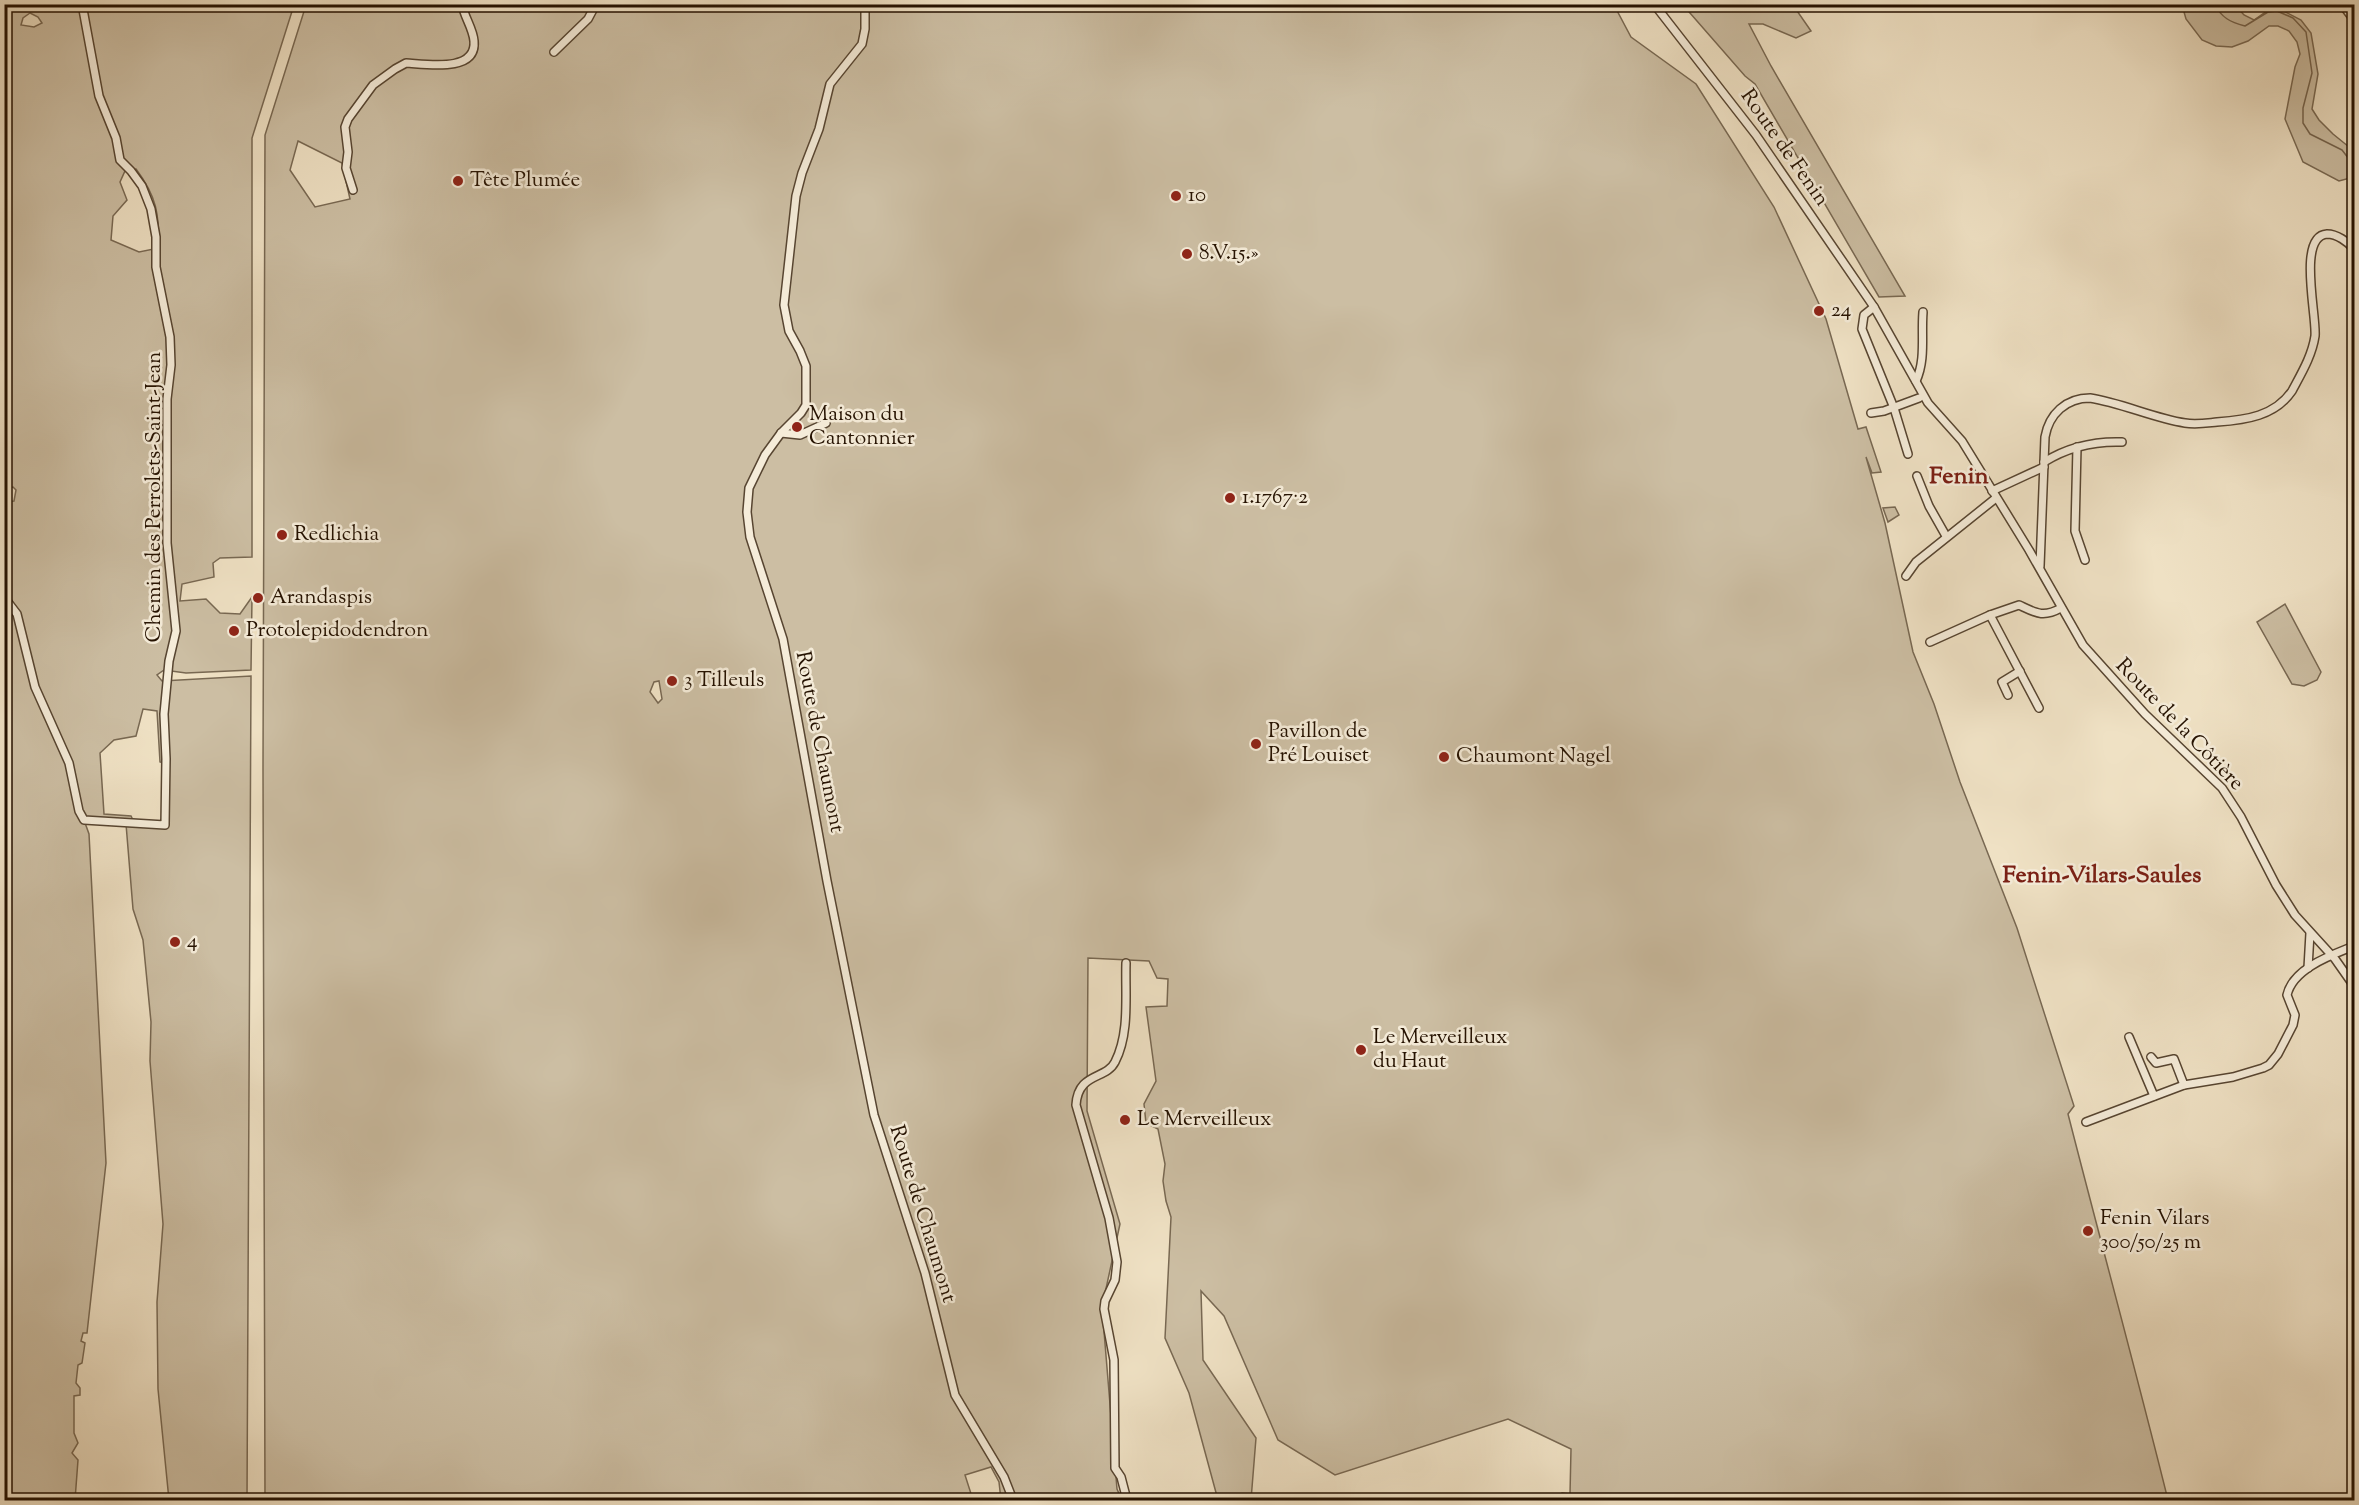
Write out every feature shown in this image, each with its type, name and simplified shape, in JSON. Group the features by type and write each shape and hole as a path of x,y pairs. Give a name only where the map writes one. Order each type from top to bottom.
{"street":[{"name":"Chemin des Perrolets-Saint-Jean","path":"4,597 17,614 35,687 69,763 79,811 83,818 126,824 165,825 164,714 176,631 167,543 167,410 171,365 170,337 156,267 156,237 151,209 142,186 120,160 116,138 99,96 82,4"},
{"path":"352,190 346,168 348,152 345,127 350,116 365,94 386,74 406,63 443,64 462,62 470,57 474,39 462,4"},
{"path":"554,52 588,19 596,4"},
{"name":"Route de Chaumont","path":"865,4 865,29 862,44 834,76 827,92 819,129 796,196 784,306 789,331 806,366 807,398 801,413 765,455 749,488 747,512 750,537 783,639 829,891 874,1115 925,1273 955,1395 966,1417 1005,1477 1013,1500"},
{"name":"Route de Fenin","path":"1654,4 1756,135 1880,316 1912,372"},
{"path":"2342,4 2355,20"},
{"path":"2040,568 2044,465 2047,429 2052,417 2063,406 2078,399 2107,401 2193,424 2252,418 2279,405 2292,391 2313,345 2315,318 2310,260 2313,243 2317,238 2327,234 2343,239 2355,249"},
{"path":"1874,307 1864,315 1862,329 1894,408 1908,454"},
{"path":"1916,381 1924,348 1921,332 1923,312"},
{"path":"1912,372 1930,407 1940,417"},
{"path":"1912,372 1911,377 1919,398 1928,410 1940,417"},
{"path":"1871,412 1894,408 1919,398"},
{"name":"Route de la Côtière","path":"1940,417 1959,437 2040,568 2083,645 2152,722 2222,788 2241,817 2276,885 2310,933 2331,954 2355,986"},
{"path":"782,433 800,435 826,423"},
{"path":"1906,576 1916,562 1994,494 2044,465 2056,454 2102,441 2122,442"},
{"path":"2077,447 2075,531 2085,560"},
{"path":"1917,476 1929,506 1946,536"},
{"path":"2029,550 2040,548"},
{"path":"1930,642 1990,615 2019,605 2036,613 2049,614 2061,608"},
{"path":"1990,615 2039,708"},
{"path":"2008,695 2002,682 2020,671"},
{"path":"2308,968 2310,933"},
{"path":"2086,1122 2184,1085 2263,1068 2274,1060 2293,1025 2295,1015 2288,1001 2288,989 2308,968 2331,954 2355,946"},
{"path":"1126,963 1124,1025 1120,1050 1112,1066 1083,1086 1076,1105 1109,1218 1117,1262 1115,1280 1104,1309 1114,1360 1115,1468 1121,1477 1127,1500"},
{"path":"2129,1037 2154,1096"},
{"path":"2151,1057 2156,1063 2174,1059 2184,1085"}],"shaded area":[{"path":"5,5 294,5 252,138 252,557 220,558 213,563 214,577 182,584 180,601 206,599 220,613 240,614 252,597 251,670 186,673 164,670 157,675 162,681 251,676 247,1500 169,1500 158,1389 157,1302 163,1224 150,1061 151,1022 143,940 133,909 126,824 84,820 89,834 106,1163 87,1333 83,1333 81,1341 85,1343 82,1363 78,1365 76,1383 80,1388 80,1395 74,1396 74,1433 78,1443 72,1453 78,1460 75,1500 5,1500 4,502 14,501 16,490 13,487 6,488 5,492","holes":["30,13 38,17 42,23 34,27 21,25 23,18","136,169 153,197 157,215 159,248 139,252 111,240 113,216 127,200 120,182 125,171","143,709 157,711 160,762 168,764 167,827 136,826 131,816 104,814 100,753 114,740 136,736"]},
{"path":"306,5 1614,5 1631,37 1696,84 1774,207 1826,319 1858,429 1866,427 1881,472 1872,473 1866,457 1885,523 1913,652 1934,704 1960,782 2017,928 2074,1106 2068,1114 2168,1500 1558,1500 1562,1493 1570,1494 1571,1449 1508,1419 1335,1475 1278,1440 1224,1316 1201,1291 1203,1360 1256,1438 1251,1500 1218,1500 1189,1393 1165,1338 1171,1217 1163,1181 1165,1164 1158,1129 1146,1123 1144,1104 1156,1081 1146,1007 1167,1006 1168,979 1157,978 1149,961 1088,958 1087,1111 1120,1224 1102,1307 1117,1489 1122,1500 1001,1500 999,1482 991,1467 965,1475 973,1500 265,1500 263,768 265,135","holes":["298,141 342,163 350,199 315,207 290,170","659,681 662,699 658,703 650,692 654,682"]},
{"path":"1683,5 1793,5 1811,31 1796,38 1763,24 1749,24 1771,66 1905,296 1879,297 1755,84 1745,76"},
{"path":"2182,5 2235,5 2244,15 2254,20 2274,6 2301,20 2311,33 2318,74 2312,109 2333,134 2354,151 2354,177 2339,181 2303,162 2285,119 2295,67 2300,54 2297,42 2289,31 2278,26 2269,26 2248,41 2232,47 2216,46 2202,40 2186,19"},
{"path":"1895,507 1899,515 1888,522 1883,508"},
{"path":"2285,604 2321,672 2317,680 2304,686 2292,684 2257,622"}],"waterway":[{"path":"2214,4 2223,16 2245,26 2268,12 2277,11 2293,18 2306,32 2312,73 2303,108 2303,123 2310,134 2342,150 2349,159 2354,161"}],"place":[{"name":"Tête Plumée","path":"458,181"},
{"name":"10","path":"1176,196"},
{"name":"8.V.15.»","path":"1187,254"},
{"name":"24","path":"1819,311"},
{"name":"Maison du Cantonnier","path":"797,427"},
{"name":"1.1767·2","path":"1230,498"},
{"name":"Redlichia","path":"282,535"},
{"name":"Arandaspis","path":"258,598"},
{"name":"Protolepidodendron","path":"234,631"},
{"name":"3 Tilleuls","path":"672,681"},
{"name":"Pavillon de Pré Louiset","path":"1256,744"},
{"name":"Chaumont Nagel","path":"1444,757"},
{"name":"4","path":"175,942"},
{"name":"Le Merveilleux du Haut","path":"1361,1050"},
{"name":"Le Merveilleux","path":"1125,1120"},
{"name":"Fenin Vilars 300/50/25 m","path":"2088,1231"}],"district":[{"name":"Fenin","path":"1959,477"},
{"name":"Fenin-Vilars-Saules","path":"2102,876"}]}
